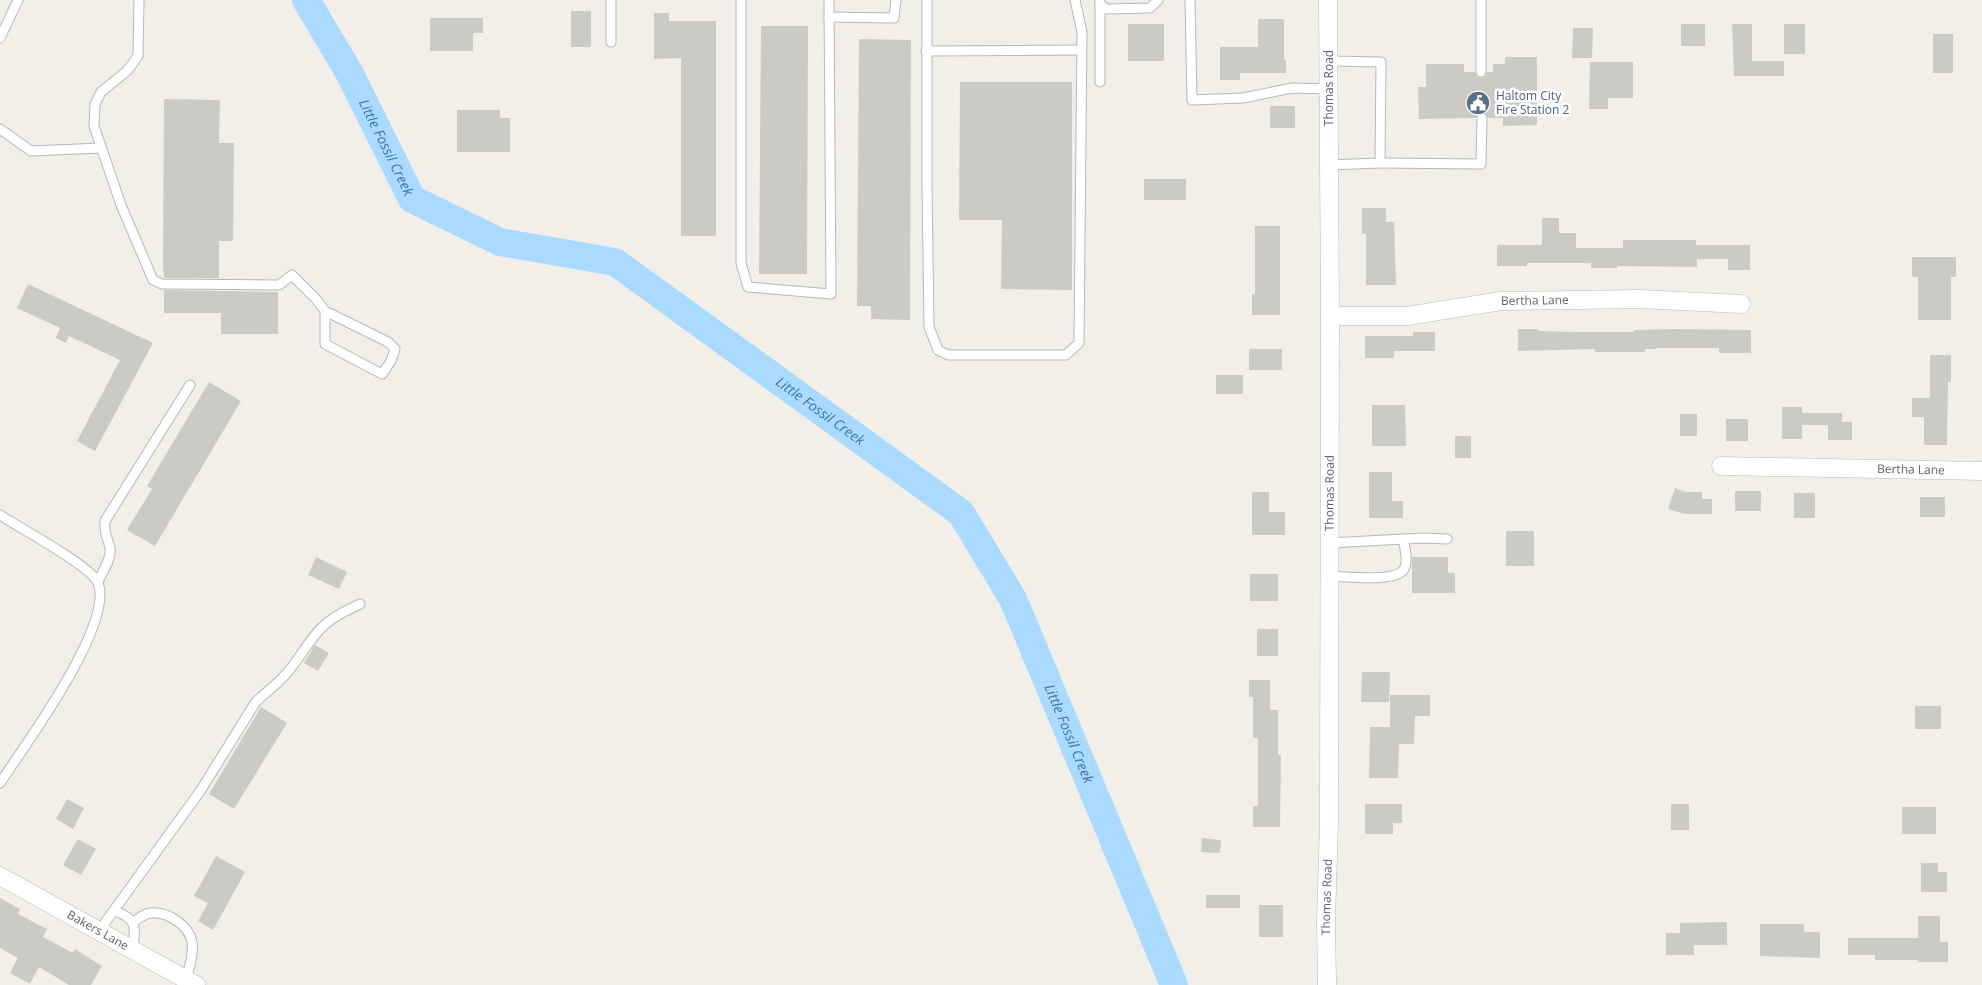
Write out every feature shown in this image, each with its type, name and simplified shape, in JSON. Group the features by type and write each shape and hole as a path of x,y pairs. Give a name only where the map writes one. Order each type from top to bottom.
{"street":[{"name":"Thomas Road","path":"1327,985 1330,316 1328,0"},
{"name":"Bertha Lane","path":"1330,316 1407,316 1501,301 1640,298 1741,304"},
{"name":"Bertha Lane","path":"1721,466 1982,471"},
{"name":"Bakers Lane","path":"0,876 189,983"}],"lane":[{"path":"0,38 18,0"},
{"path":"138,0 138,56 127,71 101,92 95,104 94,126 121,205 153,280 162,284 279,285 292,275 316,298 325,311 388,342 395,349 391,361 382,374 325,344 325,311"},
{"path":"611,0 611,42"},
{"path":"741,0 741,264 748,288 831,294 829,0"},
{"path":"829,17 894,18 896,0"},
{"path":"927,0 929,327 938,350 948,355 1066,355 1079,343 1082,32 1075,0"},
{"path":"1100,2 1106,9 1150,8 1158,0"},
{"path":"1190,0 1192,100 1242,98 1292,88 1329,89"},
{"path":"1481,0 1481,72"},
{"path":"1100,2 1100,82"},
{"path":"926,51 1081,50"},
{"path":"1329,61 1382,62 1380,162"},
{"path":"1329,165 1380,162 1481,164 1482,118"},
{"path":"0,129 31,152 101,148"},
{"path":"0,782 67,682 87,644 99,603 98,582 110,558 105,521 190,385"},
{"path":"0,515 85,568 98,582"},
{"path":"1329,544 1403,539 1447,539"},
{"path":"1329,576 1388,578 1400,575 1405,568 1406,554 1403,539"},
{"path":"99,931 201,790 255,703 264,693 278,684 325,624 338,614 360,604"},
{"path":"114,911 125,914 133,922 135,932 132,950"},
{"path":"133,922 150,913 161,914 177,921 188,931 192,941 189,983"}],"building":[{"path":"571,11 591,11 591,47 571,47"},
{"path":"654,13 669,13 669,21 716,21 716,236 681,236 681,58 654,59"},
{"path":"430,18 483,18 483,33 473,33 473,51 430,51"},
{"path":"1258,19 1284,19 1284,60 1286,60 1286,73 1240,73 1240,80 1220,80 1220,47 1258,47"},
{"path":"1128,24 1164,24 1164,61 1128,61"},
{"path":"1681,24 1705,24 1705,46 1681,46"},
{"path":"1732,24 1752,24 1752,61 1784,61 1784,76 1734,76"},
{"path":"1784,24 1805,24 1805,54 1784,54"},
{"path":"761,26 808,26 807,274 759,274"},
{"path":"1573,28 1593,28 1592,58 1572,58"},
{"path":"1933,34 1953,34 1953,73 1933,73"},
{"path":"859,39 911,40 910,320 871,319 871,306 857,306"},
{"name":"Haltom City Fire Station 2","path":"1505,57 1537,57 1537,125 1503,126 1503,118 1488,118 1483,112 1479,113 1476,118 1419,119 1418,87 1426,87 1426,64 1464,64 1464,72 1475,72 1477,77 1481,78 1486,76 1487,72 1493,72 1493,64 1505,64"},
{"path":"1590,62 1633,62 1633,98 1608,98 1608,109 1589,109"},
{"path":"960,82 1072,82 1072,290 1001,289 1002,220 959,220"},
{"path":"164,99 220,100 219,143 234,143 233,241 219,241 219,278 164,278"},
{"path":"1270,106 1295,106 1295,128 1270,128"},
{"path":"457,110 500,110 500,118 510,118 510,152 457,152"},
{"path":"1144,179 1186,179 1186,200 1144,200"},
{"path":"1362,208 1386,208 1386,222 1394,222 1396,285 1366,285 1366,234 1362,234"},
{"path":"1542,218 1559,218 1559,233 1576,233 1576,248 1623,248 1623,240 1696,240 1696,245 1750,245 1750,270 1728,270 1728,259 1697,259 1697,267 1617,266 1617,268 1591,268 1591,263 1527,263 1527,266 1497,266 1497,245 1542,245"},
{"path":"1255,226 1280,226 1280,315 1252,315 1252,294 1255,294"},
{"path":"1912,257 1956,257 1956,277 1951,277 1951,320 1918,320 1918,277 1912,277"},
{"path":"28,284 153,343 95,451 77,441 120,360 69,336 66,343 56,338 60,328 17,308"},
{"path":"164,290 278,292 278,334 221,334 221,313 164,313"},
{"path":"1518,329 1576,332 1634,332 1634,330 1674,329 1751,330 1751,353 1719,353 1719,348 1656,348 1645,349 1645,352 1595,352 1595,349 1518,351"},
{"path":"1413,332 1435,332 1435,351 1394,351 1394,358 1365,358 1365,336 1413,336"},
{"path":"1249,349 1282,349 1282,370 1249,370"},
{"path":"1930,355 1951,355 1951,382 1948,382 1947,445 1924,445 1924,417 1912,417 1912,398 1930,398"},
{"path":"1216,375 1243,375 1243,394 1216,394"},
{"path":"209,382 241,401 155,546 127,530 152,489 147,486"},
{"path":"1372,405 1405,405 1406,446 1372,446"},
{"path":"1782,407 1802,407 1802,413 1842,413 1842,422 1852,422 1852,440 1828,440 1828,425 1802,425 1802,439 1782,439"},
{"path":"1680,414 1697,414 1697,436 1680,436"},
{"path":"1726,419 1748,419 1748,441 1726,441"},
{"path":"1455,436 1471,436 1471,458 1455,458"},
{"path":"1369,472 1392,472 1392,501 1403,501 1403,518 1369,518"},
{"path":"1675,488 1685,492 1702,492 1702,499 1712,499 1712,514 1685,514 1668,509"},
{"path":"1735,491 1761,491 1761,511 1735,511"},
{"path":"1252,492 1269,492 1269,512 1285,512 1285,535 1252,535"},
{"path":"1794,493 1815,493 1815,518 1794,518"},
{"path":"1920,497 1945,497 1945,517 1920,517"},
{"path":"1506,531 1534,531 1534,566 1506,566"},
{"path":"316,557 347,572 339,589 308,575"},
{"path":"1412,557 1448,557 1448,573 1455,573 1455,593 1412,593"},
{"path":"1250,574 1278,574 1278,601 1250,601"},
{"path":"1257,629 1278,629 1278,656 1257,656"},
{"path":"315,645 329,653 318,671 304,663"},
{"path":"1362,672 1390,672 1389,702 1361,702"},
{"path":"1249,680 1270,680 1270,710 1278,710 1278,755 1281,755 1280,827 1253,827 1253,806 1258,806 1258,738 1253,738 1253,697 1249,697"},
{"path":"1390,695 1430,695 1430,716 1415,716 1414,744 1399,744 1398,778 1369,778 1370,727 1390,727"},
{"path":"1915,706 1941,706 1941,729 1915,729"},
{"path":"261,707 287,723 234,809 209,794"},
{"path":"67,799 84,808 73,829 56,819"},
{"path":"1365,804 1402,804 1402,823 1393,823 1393,834 1365,834"},
{"path":"1671,804 1689,804 1689,830 1671,830"},
{"path":"1902,807 1936,807 1936,834 1902,834"},
{"path":"1202,838 1221,840 1220,853 1201,852"},
{"path":"78,839 96,849 81,875 63,865"},
{"path":"216,856 245,872 213,930 198,921 208,903 194,896"},
{"path":"1921,863 1938,863 1938,872 1947,872 1947,892 1921,892"},
{"path":"1206,895 1240,895 1240,908 1206,908"},
{"path":"0,898 20,909 18,914 47,929 43,937 73,953 75,949 102,966 91,985 69,985 39,967 30,984 10,973 18,958 0,948"},
{"path":"1259,905 1283,905 1283,937 1259,937"},
{"path":"1918,916 1940,916 1940,942 1948,942 1948,962 1875,960 1875,955 1848,955 1848,938 1918,938"},
{"path":"1727,922 1727,945 1694,945 1694,955 1666,955 1666,933 1680,933 1680,923"},
{"path":"1760,924 1804,924 1804,932 1820,932 1820,958 1760,956"}],"waterway":[{"name":"Little Fossil Creek","path":"306,0 350,74 412,199 500,242 615,262 961,513 1013,599 1174,985"}],"place":[{"name":"Haltom City Fire Station 2","path":"1478,103"}]}
